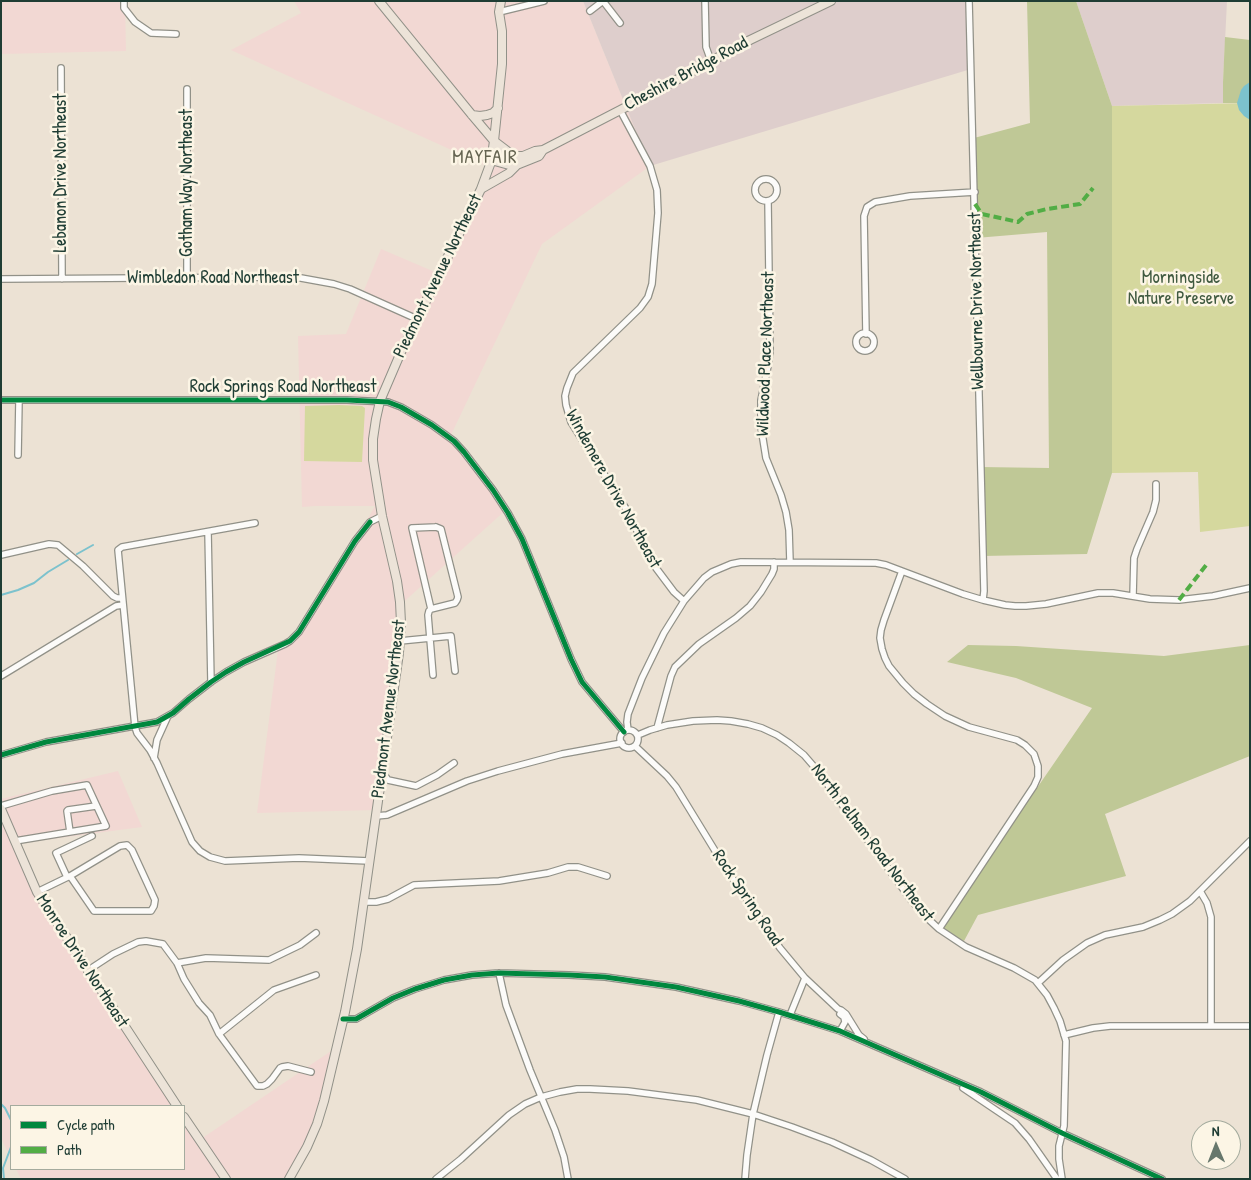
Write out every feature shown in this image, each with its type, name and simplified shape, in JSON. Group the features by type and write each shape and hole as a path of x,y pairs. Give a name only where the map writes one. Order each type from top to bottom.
{"main road":[{"path":"380,1 494,141 508,150 517,160 509,164 492,156"},
{"path":"493,1 499,12"},
{"path":"499,12 501,1"},
{"name":"Cheshire Bridge Road","path":"481,189 509,173 517,160 524,162 539,156 543,150 711,61 831,1"},
{"name":"Piedmont Avenue Northeast","path":"292,1177 317,1124 343,1019 357,949 400,641 400,602 397,581 382,516 373,460 374,429 380,401 400,354 481,189 492,156 503,50 499,12"},
{"path":"472,115 487,115 498,108"},
{"name":"Monroe Drive Northeast","path":"1,807 37,892 175,1105"},
{"path":"185,1118 226,1179"}],"street":[{"path":"124,1 124,8 135,22 152,33 176,34"},
{"path":"499,12 544,1"},
{"path":"590,11 603,1 620,23"},
{"path":"705,1 706,47 711,61"},
{"name":"Wellbourne Drive Northeast","path":"969,1 975,192 983,600"},
{"name":"Lebanon Drive Northeast","path":"61,68 62,279"},
{"name":"Gotham Way Northeast","path":"187,89 187,278"},
{"name":"Windemere Drive Northeast","path":"620,110 650,166 657,190 658,213 652,284 648,296 640,308 574,373 565,396 566,405 571,422 628,512 652,564 674,592 684,601"},
{"path":"866,334 864,216 867,208 875,202 910,196 975,192"},
{"name":"Wildwood Place Northeast","path":"768,201 770,351 762,400 761,427 766,458 786,512 789,530 790,562"},
{"name":"Wimbledon Road Northeast","path":"1,279 285,277 334,284 417,319"},
{"name":"Rock Springs Road Northeast","path":"1,400 380,401 395,404 416,415 442,431 464,452 492,488 522,539 582,682 626,731"},
{"path":"18,455 19,400"},
{"path":"1133,596 1134,558 1154,512 1156,484"},
{"path":"1,755 46,742 157,722 168,717 211,682 244,662 285,644 295,637 355,542 370,522 382,516"},
{"path":"255,523 120,548 117,553 137,733 150,750 192,842 210,858 225,861 299,858 369,861"},
{"path":"431,608 455,603 458,600 456,587 441,529 436,527 412,528 431,608 428,615 432,675"},
{"path":"208,532 211,682"},
{"path":"1,556 49,544 58,545 83,566 113,596 122,598"},
{"path":"626,731 634,731 638,735 638,741 635,746 629,747 622,743 621,736 626,731 628,714 642,678 664,633 684,601 704,578 712,572 721,567 740,562 876,563 963,594 1005,605 1026,606 1046,604 1098,593 1113,593 1164,600 1194,599 1250,588"},
{"path":"656,728 675,667 699,644 750,606 772,574 774,562"},
{"path":"902,571 881,630 882,649 890,666 903,683 927,704 945,716 968,727 1017,740 1034,754 1038,766 1038,776 1034,786 939,929"},
{"path":"1,676 116,606 123,605"},
{"path":"400,641 451,636 455,671"},
{"path":"154,758 157,740 168,717"},
{"name":"North Pelham Road Northeast","path":"638,735 656,728 693,721 731,721 762,728 777,735 804,755 818,770 911,900 924,915 939,929 966,947 1014,968 1038,983 1054,1008 1066,1041 1064,1126 1059,1146 1062,1179"},
{"path":"376,816 387,816 467,781 498,771 562,754 622,743"},
{"name":"Rock Spring Road","path":"635,746 676,787 746,900 780,948 805,978 838,1009 846,1014 859,1035 869,1043"},
{"path":"382,772 388,780 416,786 454,763"},
{"path":"1,807 52,791 87,786 106,826 15,841"},
{"path":"70,832 68,810 96,806"},
{"path":"37,892 69,877 120,846 127,845 132,850 154,900 154,906 151,911 94,911 69,877 56,853 92,836"},
{"path":"1038,983 1063,960 1087,943 1105,935 1143,927 1182,908 1250,841"},
{"path":"364,902 388,899 414,885 499,881 568,867 578,867 607,876"},
{"path":"1200,891 1207,903 1211,917 1212,1026"},
{"path":"177,963 206,958 269,960 300,945 316,933"},
{"path":"88,971 113,954 138,942 146,941 163,944 177,963 199,1004 210,1015 219,1034 257,1086 263,1086 270,1082 282,1067 288,1066 311,1072"},
{"path":"343,1019 356,1019 393,998 429,984 472,975 499,973 570,975 640,982 707,993 790,1015 840,1031 981,1092 1062,1133 1162,1179"},
{"path":"499,973 506,1005 555,1130 564,1157 568,1179"},
{"path":"219,1034 274,990 316,975"},
{"path":"790,1015 805,978"},
{"path":"838,1009 845,1022 840,1031"},
{"path":"745,1179 753,1114 779,1012"},
{"path":"1064,1035 1110,1026 1250,1026"},
{"path":"954,1081 1014,1123 1035,1146 1057,1179"},
{"path":"436,1179 461,1160 508,1115 525,1104 542,1097 577,1089 628,1091 697,1100 753,1114 832,1142 871,1160 905,1179"}],"shaded area":[{"path":"1,1 125,1 126,51 1,54"},
{"path":"294,1 583,1 650,166 542,244 450,437 507,509 398,607 399,665 377,810 257,813 278,650 309,623 375,506 302,507 298,336 346,334 381,249 442,275 489,167 231,50 301,13"},
{"path":"583,1 967,1 971,69 650,166"},
{"path":"1076,1 1227,1 1223,103 1112,106"},
{"path":"118,771 142,827 21,843 42,902 177,1105 10,1105 10,1157 1,1138 1,799"},
{"path":"337,1047 319,1119 292,1179 21,1179 16,1170 185,1170 185,1115 201,1139"}],"green space":[{"name":"Morningside Nature Preserve","path":"1027,1 1076,1 1112,106 1112,473 1087,554 982,556 980,467 1049,468 1047,232 976,238 974,138 1030,123"},
{"path":"1225,37 1250,40 1250,103 1223,103"},
{"name":"Morningside Nature Preserve","path":"1250,103 1250,526 1200,532 1198,472 1112,473 1112,106"},
{"path":"305,406 362,406 365,408 362,462 304,461"},
{"path":"968,645 1016,646 1164,656 1250,645 1250,756 1105,814 1126,876 978,915 964,941 940,929 1092,708 1016,678 947,662"}],"water":[{"path":"1250,82 1250,120 1239,110 1237,103 1241,90"}],"waterway":[{"path":"77,554 93,545"},
{"path":"1,595 34,583 68,560"},
{"path":"1,1104 10,1118"},
{"path":"4,1179 3,1168 10,1150"}],"marked path":[{"path":"975,204 982,214 1018,222 1027,214 1080,204 1093,188"},
{"path":"1179,600 1207,564"}],"cycle path":[{"path":"1,400 347,400 388,402 401,407 432,425 454,441 493,490 522,539 582,682 624,732"},
{"path":"1,755 46,742 157,722 173,713 226,672 290,641 299,632 355,541 370,522"},
{"path":"343,1019 356,1019 393,998 415,989 444,980 472,975 499,973 605,977 676,987 739,1001 840,1031 981,1092 1062,1133 1162,1179"}],"district":[{"name":"MAYFAIR","path":"485,158"}]}
